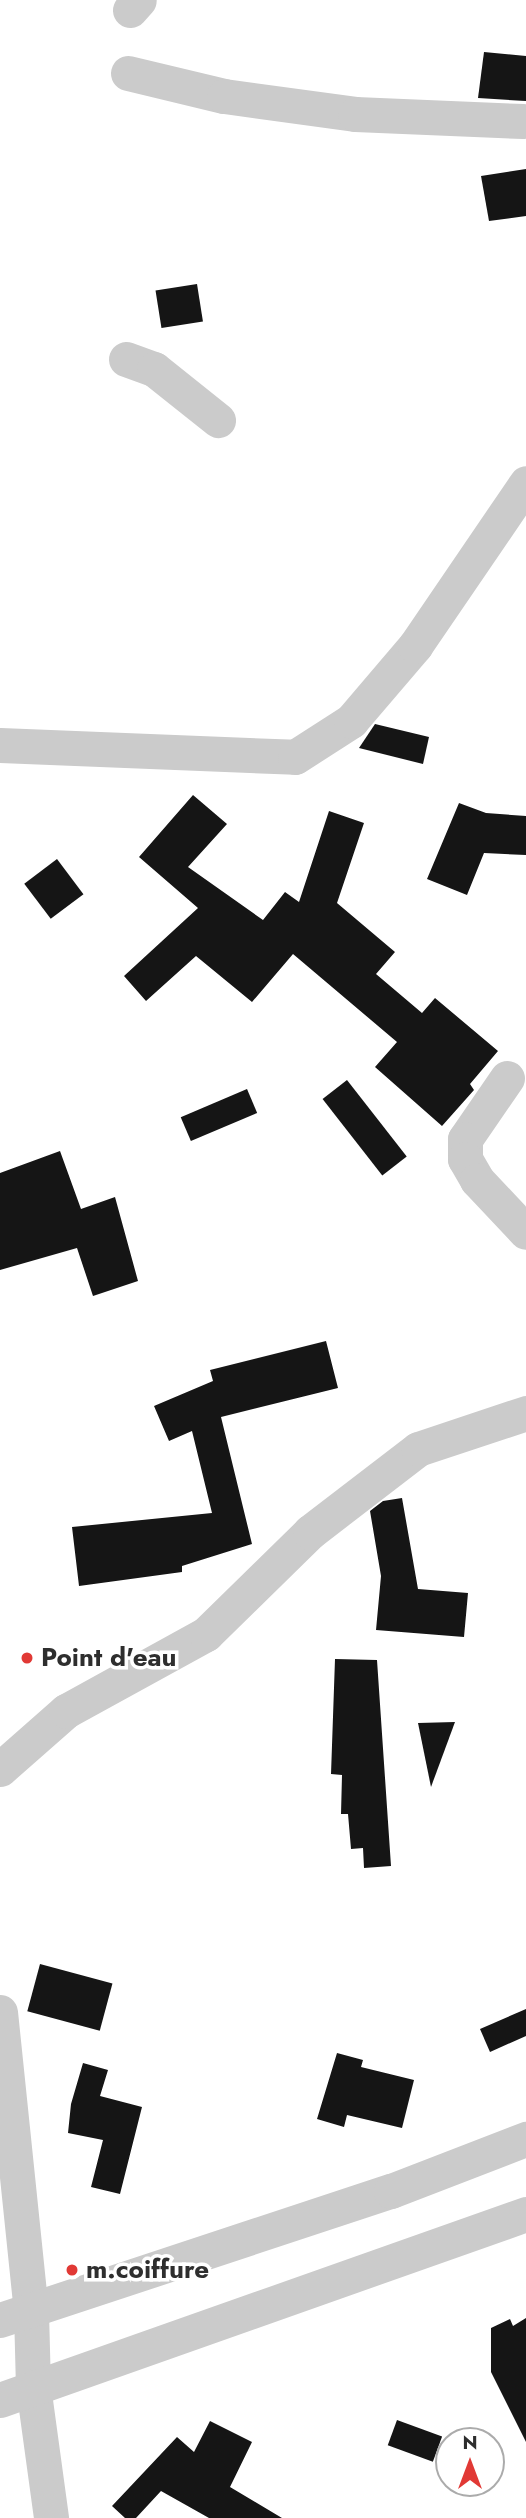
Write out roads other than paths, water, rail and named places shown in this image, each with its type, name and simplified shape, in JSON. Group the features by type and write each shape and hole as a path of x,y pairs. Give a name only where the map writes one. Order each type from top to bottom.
{"street":[{"path":"128,74 224,96 355,114 523,121"},
{"path":"126,359 154,369 218,420"},
{"path":"0,745 295,757 351,721 415,646 526,483"},
{"path":"507,1078 465,1139 465,1159 477,1180 526,1231"},
{"path":"0,1769 66,1711 206,1634 310,1532 418,1450 526,1413"},
{"path":"0,2012 16,2316 33,2386 51,2518"},
{"path":"16,2316 391,2191 526,2139"},
{"path":"0,2400 33,2386 526,2214"}],"place":[{"name":"Point d'eau","path":"27,1658"},
{"name":"m.coiffure","path":"72,2270"}]}
